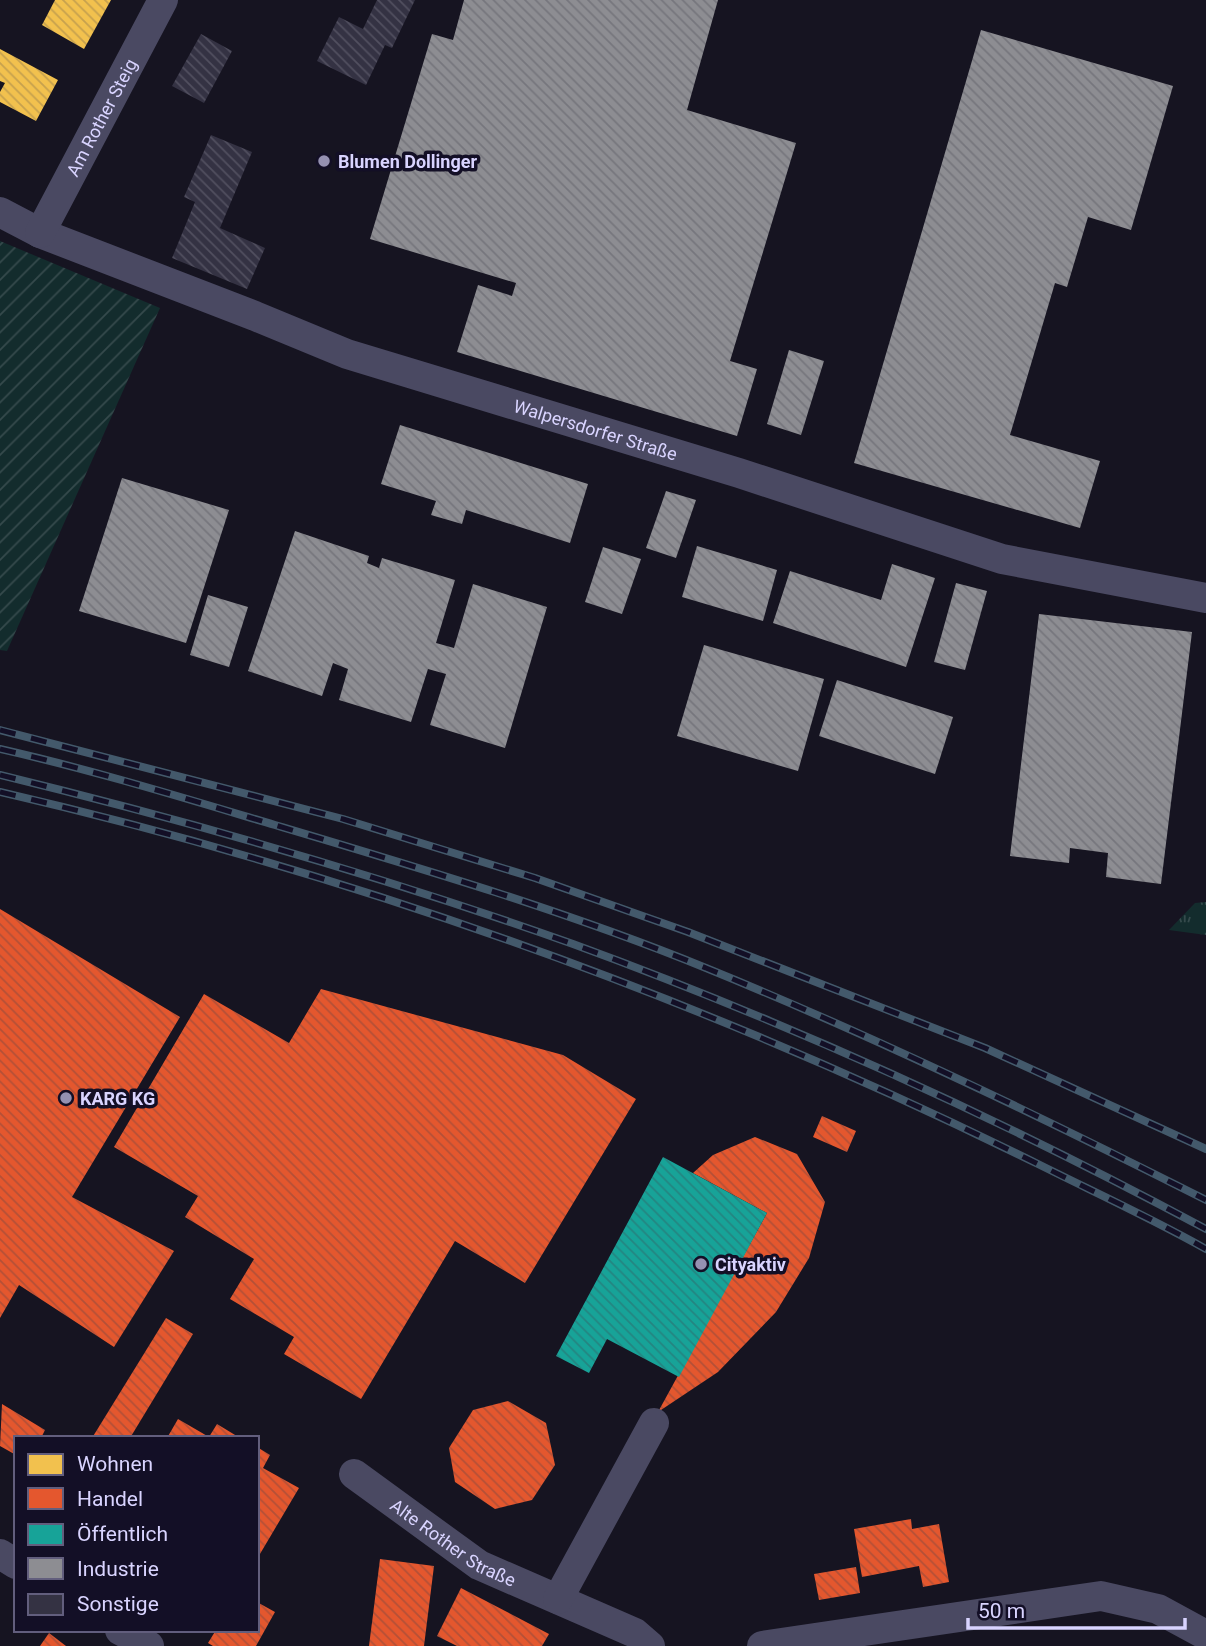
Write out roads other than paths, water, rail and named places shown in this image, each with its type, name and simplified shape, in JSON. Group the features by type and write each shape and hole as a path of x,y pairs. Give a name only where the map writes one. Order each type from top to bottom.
{"street":[{"name":"Am Rother Steig","path":"40,233 163,0"},
{"name":"Walpersdorfer Straße","path":"0,212 40,233 347,354 739,473 1002,559 1206,598"},
{"path":"558,1599 654,1423"},
{"name":"Alte Rother Straße","path":"354,1474 479,1565 635,1633 650,1646"},
{"path":"762,1646 1101,1596 1158,1609 1206,1635"},
{"path":"124,1632 149,1646"}],"railway":[{"path":"0,730 343,819 535,878 688,932 985,1048 1206,1149"},
{"path":"0,749 138,785 384,857 653,947 770,994 896,1050 1021,1108 1206,1200"},
{"path":"0,775 217,831 360,873 502,919 653,974 894,1075 1052,1150 1206,1229"},
{"path":"0,792 267,862 530,948 787,1049 913,1105 1122,1205 1206,1249"}],"place":[{"name":"Blumen Dollinger","path":"324,161"},
{"name":"KARG KG","path":"66,1098"},
{"name":"Cityaktiv","path":"701,1264"}]}
